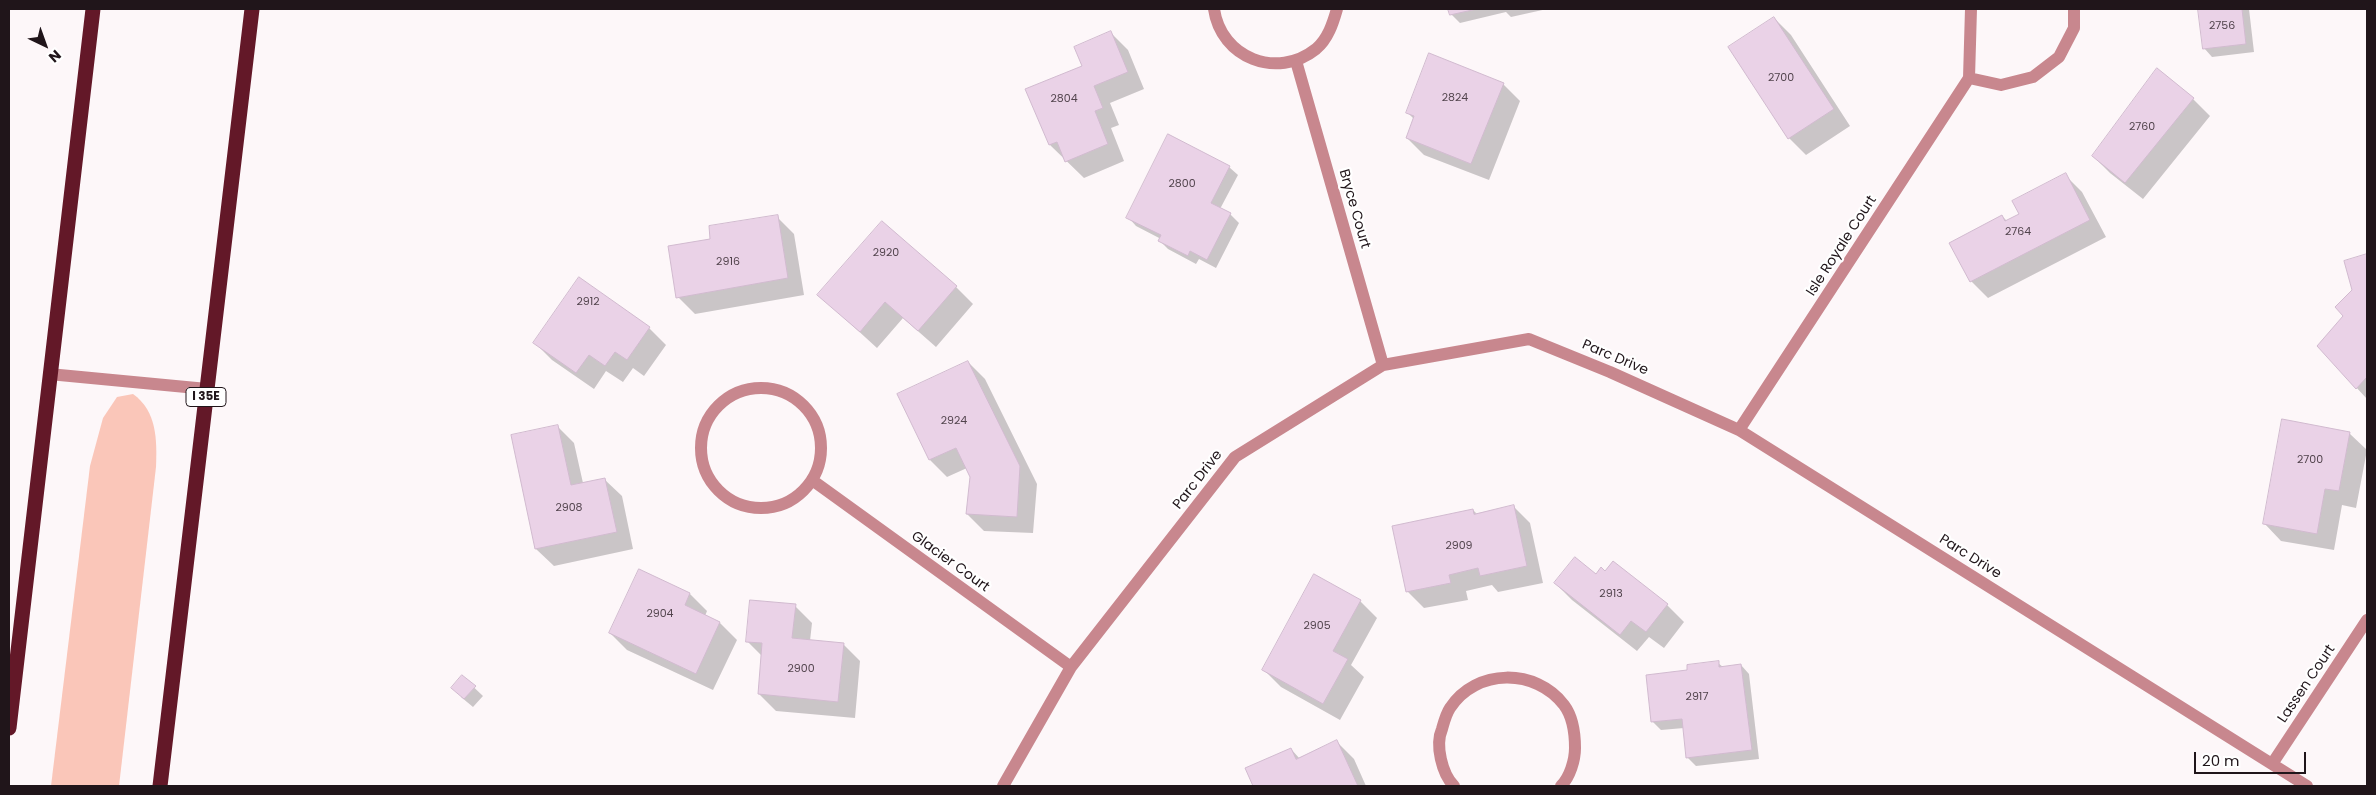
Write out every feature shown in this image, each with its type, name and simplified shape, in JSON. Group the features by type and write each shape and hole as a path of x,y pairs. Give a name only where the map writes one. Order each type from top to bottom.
{"highway":[{"path":"9,728 93,9"},
{"name":"I 35E","path":"160,786 252,9"}],"street":[{"path":"1214,9 1216,22 1228,43 1248,58 1272,64 1296,61 1317,48 1332,28 1337,9"},
{"path":"1970,9 1969,78 2001,85 2033,77 2059,57 2074,28 2074,9"},
{"name":"Bryce Court","path":"1296,61 1383,365"},
{"name":"Isle Royale Court","path":"1739,430 1969,78"},
{"name":"Parc Drive","path":"1003,786 1071,667 1235,457 1383,365 1529,339 1610,372 1739,430 2308,786"},
{"path":"49,374 207,389"},
{"path":"772,388 794,397 811,413 820,435 820,458 812,480 796,498 774,507 750,507 728,499 712,482 702,460 702,437 711,415 727,398 748,389 772,388"},
{"name":"Glacier Court","path":"812,480 1071,667"},
{"name":"Lassen Court","path":"2272,764 2367,620"},
{"path":"1454,786 1441,760 1440,733 1450,708 1469,689 1493,678 1520,677 1544,687 1564,705 1574,730 1575,756 1566,782 1561,786"}],"shaded area":[{"path":"133,394 141,401 151,417 156,447 156,467 119,786 51,786 90,466 103,418 117,397"}],"building":[{"path":"1448,9 1477,9 1450,15"},
{"path":"2198,9 2242,9 2246,44 2203,49"},
{"path":"1774,17 1834,109 1788,139 1728,47"},
{"path":"1111,31 1128,72 1094,86 1103,108 1095,111 1108,144 1065,162 1057,142 1049,145 1025,89 1082,66 1074,47"},
{"path":"1429,53 1504,83 1471,164 1406,138 1414,116 1406,113"},
{"path":"2157,68 2194,98 2125,183 2092,156"},
{"path":"1168,134 1230,166 1211,203 1231,213 1207,260 1190,251 1188,256 1158,241 1161,235 1126,218"},
{"path":"2066,173 2090,220 1970,282 1949,243 2002,215 2005,221 2019,214 2012,201"},
{"path":"778,215 788,278 676,298 668,246 710,239 709,226"},
{"path":"882,221 957,286 918,331 885,302 860,332 817,295"},
{"path":"2367,254 2367,377 2356,389 2317,346 2343,316 2335,307 2352,290 2344,261"},
{"path":"579,277 650,327 627,360 615,352 605,366 589,355 576,373 533,343"},
{"path":"968,361 1020,466 1017,517 966,514 970,477 956,448 929,460 897,394"},
{"path":"2282,419 2350,432 2339,491 2325,489 2317,534 2263,524"},
{"path":"558,425 571,485 605,478 617,532 535,549 511,435"},
{"path":"1514,505 1527,566 1480,576 1478,568 1449,575 1451,583 1406,592 1392,526 1473,509 1474,514"},
{"path":"1575,557 1596,574 1601,567 1605,571 1613,561 1668,604 1646,632 1631,621 1620,635 1554,583"},
{"path":"639,569 690,593 685,605 720,622 696,674 609,633"},
{"path":"1314,574 1361,600 1333,651 1348,659 1323,704 1262,670"},
{"path":"750,600 796,604 792,638 844,643 838,702 758,694 762,643 746,642"},
{"path":"1719,661 1719,667 1741,664 1752,750 1686,758 1682,719 1651,722 1646,675 1687,670 1687,665"},
{"path":"462,675 476,686 464,699 451,688"},
{"path":"1337,740 1358,786 1253,786 1245,768 1291,748 1296,759"}]}
